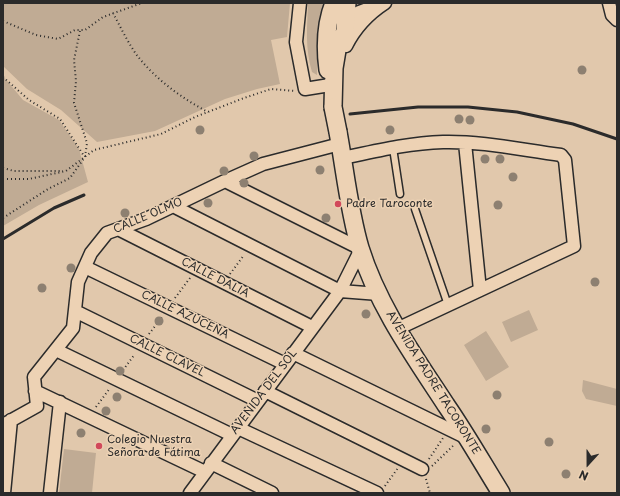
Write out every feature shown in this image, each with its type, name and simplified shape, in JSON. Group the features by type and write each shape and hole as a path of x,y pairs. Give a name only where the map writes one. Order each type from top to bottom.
{"main road":[{"name":"AVENIDA PADRE TACORONTE","path":"330,82 343,29 338,3"},
{"name":"AVENIDA PADRE TACORONTE","path":"338,3 331,12 326,39 330,82 333,107 354,224 361,249 387,312 502,493"}],"street":[{"path":"300,3 296,42 305,89 330,82 353,33 376,6"},
{"path":"609,3 612,15 617,20"},
{"path":"343,29 376,6"},
{"name":"CALLE OLMO","path":"7,422 37,406 34,377 73,328 78,282 91,253 107,233 146,219 225,180 263,164 340,144 393,148 442,142 465,143 491,145 561,155 565,160 574,246 480,290"},
{"path":"397,329 480,290 465,143"},
{"path":"225,180 361,249"},
{"path":"173,206 340,291 379,294"},
{"name":"CALLE DALIA","path":"118,229 312,327"},
{"name":"AVENIDA DEL SOL","path":"190,493 340,291 361,249"},
{"name":"CALLE AZUCENA","path":"85,267 285,364"},
{"name":"CALLE CLAVEL","path":"75,311 425,470"},
{"path":"56,350 235,432 377,493"},
{"path":"293,354 467,438"},
{"path":"35,391 208,468 272,493"},
{"path":"50,493 60,402"},
{"path":"4,493 7,422"}],"lane":[{"path":"393,148 400,194"},
{"path":"415,209 448,305"}],"path":[{"path":"3,21 36,36 58,39 75,30 85,30 103,17 112,13 142,3"},
{"path":"112,13 136,53 152,73 193,104 208,112"},
{"path":"3,218 48,189 70,178 84,157 87,143 74,103 76,80 74,60 80,31"},
{"path":"3,77 29,100 60,119 84,157"},
{"path":"3,179 29,180 66,171 94,150 161,134 208,112 272,89 296,92 305,89"},
{"path":"3,168 14,170 66,171"},
{"path":"224,283 250,246"},
{"path":"430,493 425,470 454,445 467,438"}],"shaded area":[{"path":"3,3 290,3 287,37 271,40 280,84 257,89 225,99 155,131 97,142 61,110 27,89 3,66"},
{"path":"308,3 324,3 317,41 317,75 312,72 308,55"},
{"path":"3,76 23,100 59,120 79,149 88,182 39,205 3,226"},
{"path":"529,310 538,330 511,342 502,322"},
{"path":"486,331 509,367 486,381 464,345"},
{"path":"583,380 617,389 617,406 586,399 582,391"},
{"path":"64,449 96,453 92,493 59,493"}],"railway":[{"path":"350,114 418,107 468,107 517,112 573,124 617,139"},
{"path":"3,239 54,208 84,195"}],"place":[{"name":"Padre Taroconte","path":"338,204"},
{"name":"Colegio Nuestra Señora de Fátima","path":"99,446"}]}
